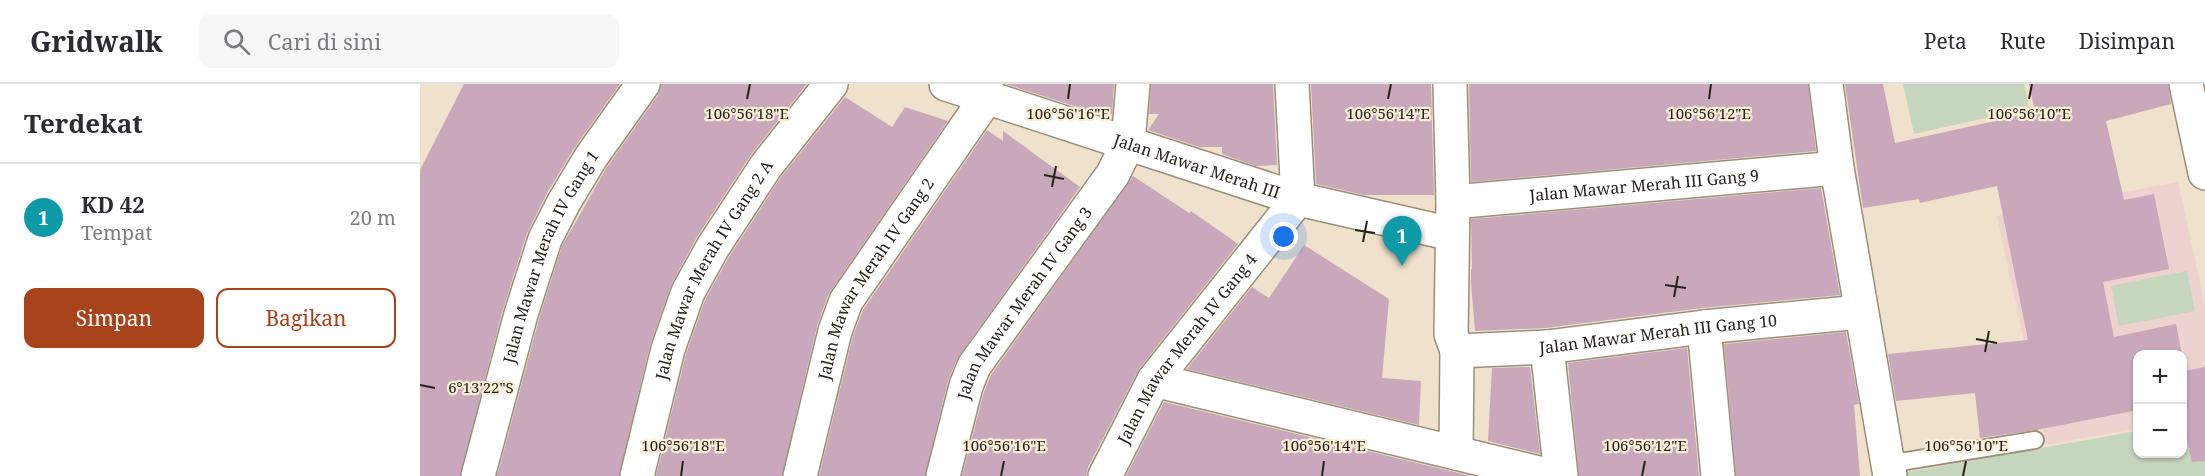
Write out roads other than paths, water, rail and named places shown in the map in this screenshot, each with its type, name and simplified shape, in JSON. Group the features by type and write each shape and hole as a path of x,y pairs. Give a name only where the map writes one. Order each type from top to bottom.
{"street":[{"name":"Jalan Mawar Merah IV Gang 1","path":"478,476 533,271 545,239 591,157 643,84"},
{"name":"Jalan Mawar Merah IV Gang 2 A","path":"637,476 668,349 688,292 713,247 766,166 831,84"},
{"name":"Jalan Mawar Merah III","path":"946,84 987,90 1128,143 1298,199 1452,234"},
{"path":"1128,143 1133,84"},
{"path":"1292,84 1298,199"},
{"path":"1450,84 1453,202 1451,334 1457,351 1456,453"},
{"path":"1826,84 1860,312 1889,470"},
{"path":"2186,84 2205,173"},
{"name":"Jalan Mawar Merah IV Gang 2","path":"800,476 835,332 846,301 987,90"},
{"name":"Jalan Mawar Merah IV Gang 3","path":"943,476 966,386 974,366 1113,174 1128,143"},
{"name":"Jalan Mawar Merah III Gang 9","path":"1453,202 1837,168"},
{"name":"Jalan Mawar Merah IV Gang 4","path":"1105,476 1154,380 1298,199"},
{"name":"Jalan Mawar Merah III Gang 10","path":"1457,351 1547,348 1704,327 1860,312"},
{"path":"1704,327 1718,476"},
{"path":"1547,348 1561,476"},
{"path":"1154,380 1551,476"}],"lane":[{"path":"1889,470 2034,440"}],"place":[{"name":"KD 42","path":"1402,266"}]}
